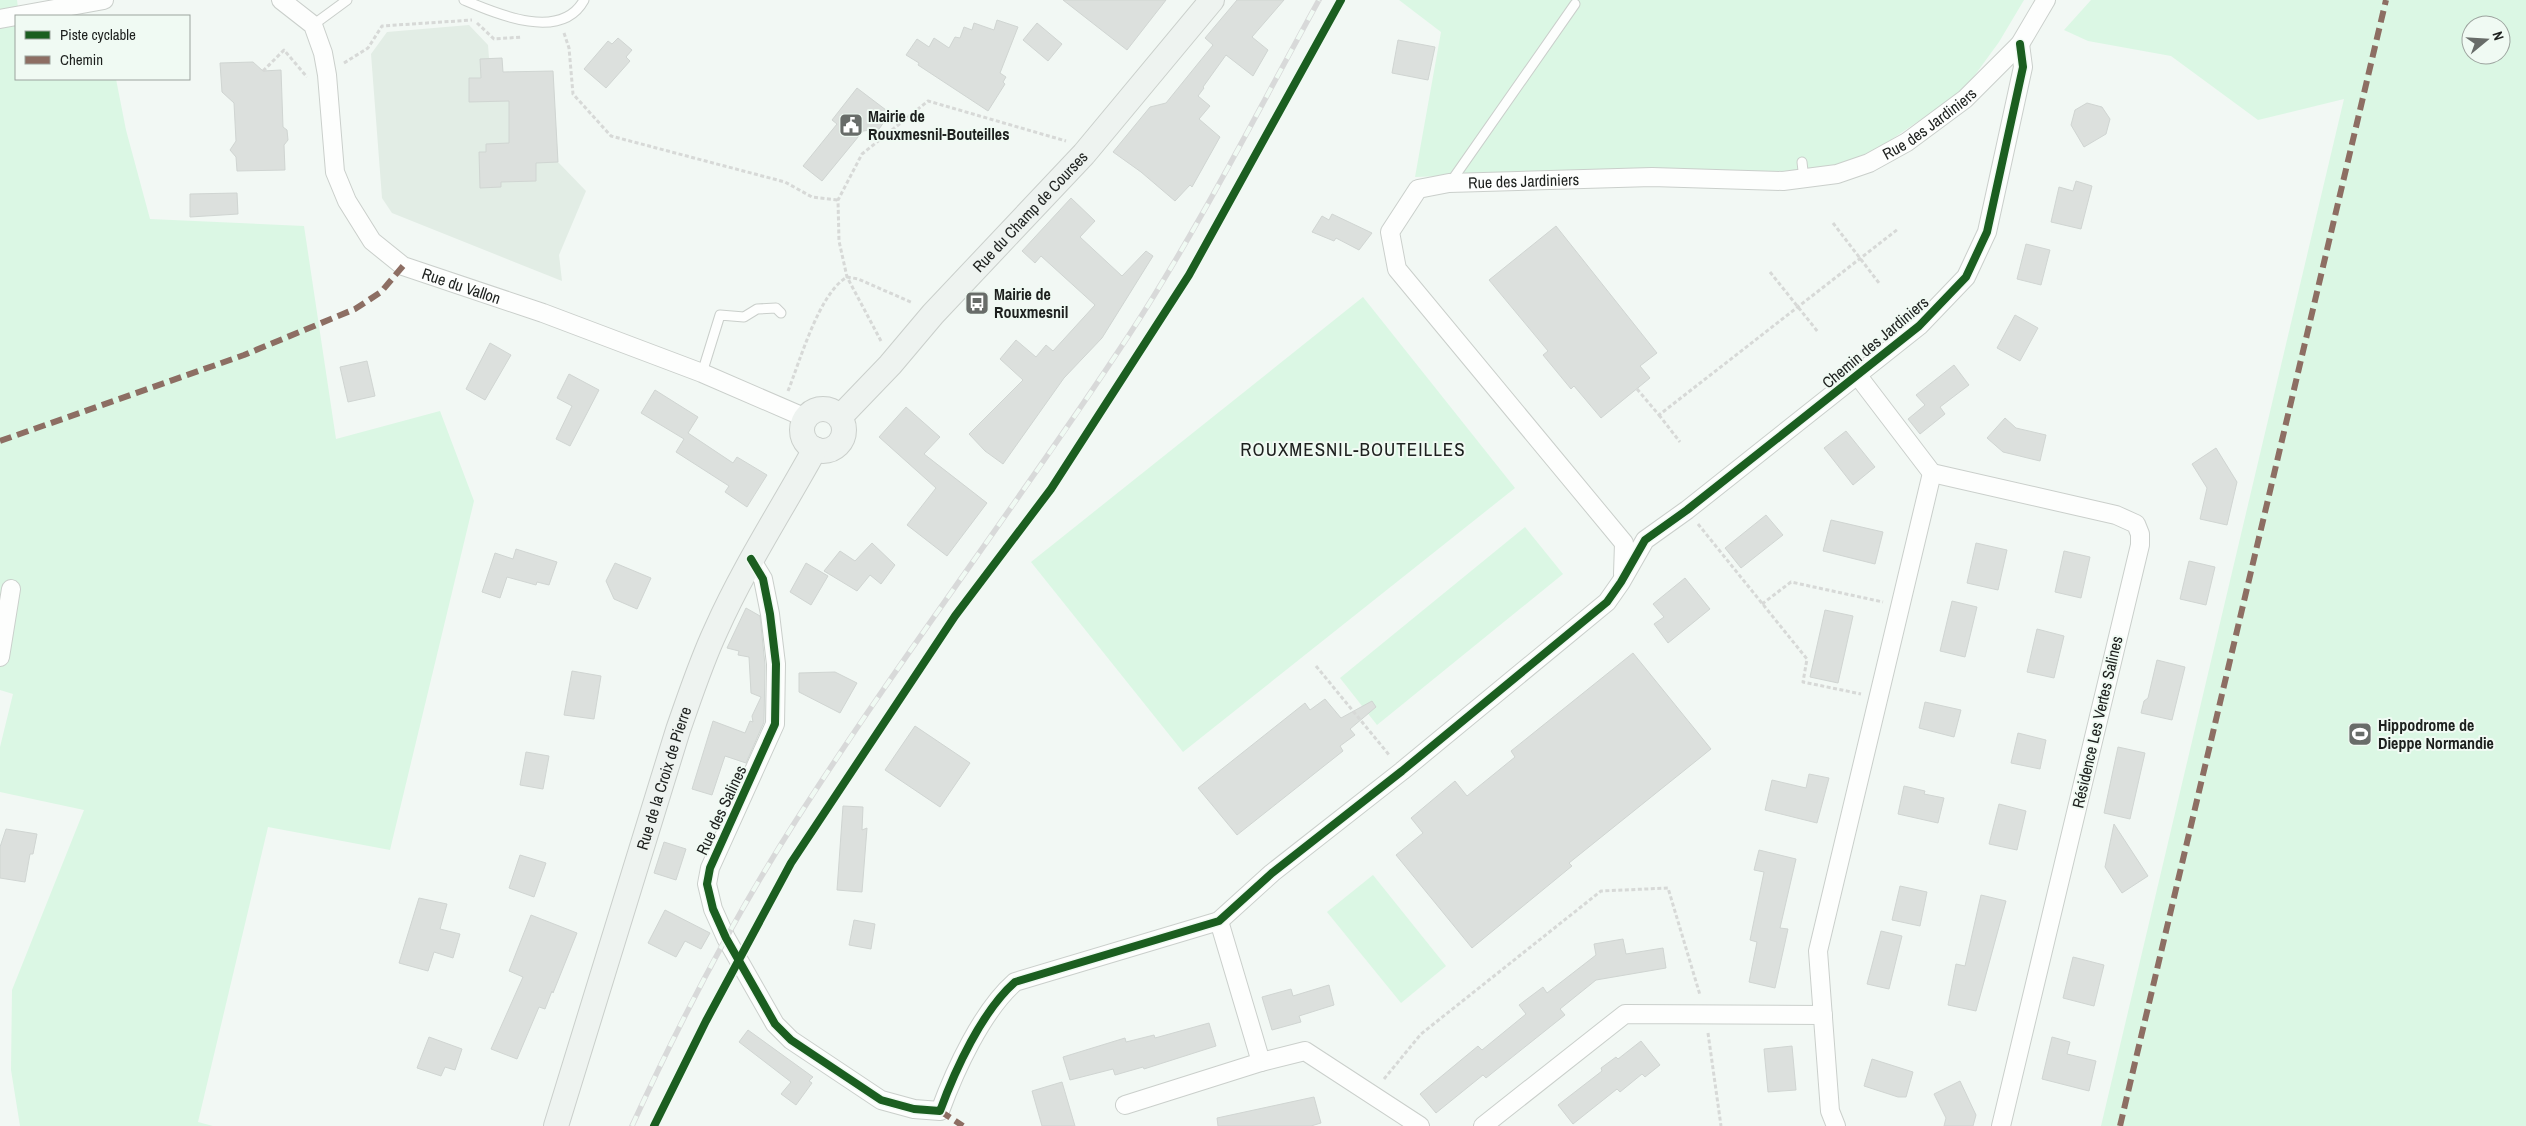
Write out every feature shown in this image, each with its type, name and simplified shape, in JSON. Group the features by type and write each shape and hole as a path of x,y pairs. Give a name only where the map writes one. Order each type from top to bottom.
{"main road":[{"name":"Rue du Champ de Courses","path":"840,417 864,394 933,314 1084,154 1212,0"},
{"path":"816,410 829,410 840,417 844,430 840,443 828,450 815,449 804,439 802,425 806,418 816,410"},
{"name":"Rue de la Croix de Pierre","path":"556,1126 678,730 715,630 751,559 815,449"}],"street":[{"path":"22,15 104,0"},
{"path":"281,0 313,25"},
{"name":"Rue des Jardiniers","path":"1621,582 1624,543 1397,269 1390,232 1418,189 1450,183 1652,177 1804,180 1837,174 1869,163 1907,142 1965,99 2020,44 2046,0"},
{"path":"0,19 15,16"},
{"name":"Rue du Vallon","path":"313,25 327,75 335,172 347,201 372,241 404,266 543,313 702,373 806,418"},
{"name":"Chemin des Jardiniers","path":"1219,921 1272,872 1402,770 1607,602 1645,540 1687,510 1858,376 1919,326 1966,277 1987,232 2023,67 2020,44"},
{"path":"1836,1126 1830,1111 1818,951 1932,473 1858,376"},
{"name":"Résidence Les Vertes Salines","path":"1932,473 2122,517 2136,524 2140,534 2140,545 2001,1126"},
{"name":"Rue des Salines","path":"751,559 763,579 770,614 776,664 775,724 710,868 707,877 708,896 726,938 762,1005 775,1024 791,1040 882,1100 914,1109 940,1111 953,1075 999,996 1015,982 1219,921"},
{"path":"0,657 11,589"},
{"path":"1219,921 1261,1062"},
{"path":"1483,1126 1624,1014 1823,1015"},
{"path":"1125,1104 1261,1062 1305,1051 1420,1126"}],"lane":[{"path":"313,25 347,0"},
{"path":"464,0 505,17 525,21 560,20 578,11 584,0"},
{"path":"1450,183 1575,4"},
{"path":"1802,162 1804,180"},
{"path":"702,373 720,315 744,317 757,310 776,308 781,313"}],"path":[{"path":"263,71 284,50 307,77 327,75 368,48 382,26 474,20 494,39 529,36"},
{"path":"560,20 569,48 573,94 611,136 785,182 812,197 838,200"},
{"path":"556,34 564,33"},
{"path":"900,353 884,346 847,277 839,241 838,200 862,154 928,101 1074,144 1084,154"},
{"path":"1833,224 1879,283"},
{"path":"1659,415 1898,229"},
{"path":"1770,272 1818,332"},
{"path":"782,406 822,305 838,282 847,277 858,279 920,306 933,314"},
{"path":"1636,389 1680,442"},
{"path":"1687,510 1807,659 1803,682 1878,698"},
{"path":"1762,604 1791,582 1900,606"},
{"path":"1316,666 1402,770"},
{"path":"1371,1094 1421,1034 1601,891 1668,888 1706,1014 1721,1126"}],"shaded area":[{"path":"469,25 488,45 489,58 502,58 503,72 553,71 558,162 586,191 559,255 562,281 392,213 382,198 371,54 387,32"}],"green space":[{"path":"0,0 17,0 19,15 15,15 15,80 116,80 126,130 150,219 304,226 336,439 440,411 474,501 390,850 268,827 198,1122 213,1126 20,1126 11,1070 12,990 84,810 0,792 0,747 13,694 0,690"},
{"path":"1399,0 2024,0 1999,42 1964,90 1873,152 1806,176 1658,168 1415,177 1441,32"},
{"name":"Hippodrome de Dieppe Normandie","path":"2091,0 2526,0 2526,1126 2101,1126 2344,99 2258,120 2171,56 2088,41 2064,30"},
{"path":"1363,297 1515,488 1183,752 1031,562"},
{"path":"1525,527 1563,574 1377,725 1340,678"},
{"path":"1373,875 1446,966 1401,1003 1327,912"}],"building":[{"path":"1063,0 1166,0 1127,50"},
{"path":"1237,0 1284,0 1252,37 1268,50 1253,76 1226,55 1198,96 1210,106 1199,119 1220,137 1192,187 1190,185 1175,201 1141,172 1113,152 1150,107 1166,103 1213,45 1205,38"},
{"path":"997,20 1018,27 1000,73 1006,77 1003,82 1005,84 988,111 906,55 917,39 929,47 934,38 949,48 955,37 960,38 964,27 972,30 974,23 994,30"},
{"path":"1037,23 1062,44 1048,61 1023,40"},
{"path":"618,38 632,50 626,57 630,61 606,88 584,69 608,41 612,44"},
{"path":"1398,40 1435,47 1428,80 1392,73"},
{"path":"502,58 503,72 553,71 558,162 536,163 536,181 501,182 501,187 480,188 479,152 486,152 486,144 509,143 509,101 469,102 469,78 481,78 480,59"},
{"path":"253,62 263,71 281,70 283,127 287,130 288,140 284,145 285,170 237,171 236,157 230,150 236,141 234,103 222,92 220,63"},
{"path":"857,88 886,110 887,118 879,129 863,131 822,181 803,166 837,124 832,120"},
{"path":"2087,103 2102,107 2110,119 2106,134 2084,147 2071,125 2075,110"},
{"path":"2076,181 2092,186 2081,229 2051,222 2059,187 2073,191"},
{"path":"237,193 238,214 190,217 190,194"},
{"path":"1071,198 1095,221 1080,237 1122,276 1146,251 1153,256 1102,338 1064,378 1003,464 985,451 969,434 1023,380 1000,359 1016,340 1036,357 1046,345 1053,351 1095,305 1041,256 1035,263 1022,251"},
{"path":"1332,214 1372,233 1359,250 1336,238 1334,241 1312,232 1322,216 1329,220"},
{"path":"1556,226 1657,353 1640,366 1650,378 1601,418 1574,386 1571,389 1543,355 1548,351 1489,280"},
{"path":"2026,244 2050,250 2041,285 2017,279"},
{"path":"2015,315 2038,328 2020,361 1997,348"},
{"path":"490,343 511,355 485,400 466,389"},
{"path":"367,361 375,396 348,402 340,367"},
{"path":"1954,365 1969,385 1940,407 1945,414 1920,434 1908,419 1925,405 1916,395"},
{"path":"569,374 599,390 570,446 556,439 572,406 557,398"},
{"path":"655,390 698,417 688,433 733,463 737,457 767,475 747,507 725,492 729,486 676,452 684,439 641,413"},
{"path":"906,407 940,437 924,454 987,503 947,556 907,525 936,488 879,437"},
{"path":"2005,418 2016,428 2046,435 2040,461 2003,452 1987,438"},
{"path":"1846,431 1875,467 1853,485 1824,448"},
{"path":"2216,448 2237,482 2227,525 2200,519 2207,488 2192,464"},
{"path":"1766,515 1783,535 1741,568 1725,548"},
{"path":"1831,520 1883,532 1875,564 1823,551"},
{"path":"872,543 895,565 881,584 870,575 857,591 824,571 840,551 855,561"},
{"path":"1976,543 2007,550 1998,590 1967,583"},
{"path":"516,549 557,562 549,585 537,582 536,585 507,577 500,598 482,592 495,553 513,559"},
{"path":"2064,551 2090,557 2081,598 2055,592"},
{"path":"2189,561 2215,567 2206,605 2180,599"},
{"path":"615,563 651,578 637,609 614,599 606,581"},
{"path":"806,563 828,576 811,605 790,592"},
{"path":"1685,578 1710,609 1668,643 1654,624 1664,617 1653,604"},
{"path":"1952,601 1977,607 1965,657 1940,651"},
{"path":"746,608 760,616 765,665 764,722 746,763 725,756 712,795 692,789 713,721 745,733 750,721 753,722 752,716 761,697 751,693 749,657 738,655 739,651 727,648"},
{"path":"1825,610 1853,616 1838,683 1810,677"},
{"path":"2037,629 2064,636 2054,678 2027,672"},
{"path":"1633,653 1711,749 1569,863 1572,866 1472,948 1396,855 1423,833 1411,818 1455,781 1467,796 1515,757 1511,751"},
{"path":"2157,660 2185,667 2172,720 2141,713 2144,701 2148,698"},
{"path":"572,671 601,676 594,719 564,715"},
{"path":"835,672 857,683 840,713 799,692 799,673"},
{"path":"1325,699 1341,718 1372,701 1376,707 1350,729 1355,735 1340,746 1343,751 1237,835 1198,788 1305,703 1310,710"},
{"path":"1925,702 1961,710 1954,737 1919,728"},
{"path":"915,726 970,763 940,807 885,770"},
{"path":"2018,733 2046,740 2040,769 2011,763"},
{"path":"2118,747 2145,753 2130,819 2104,813"},
{"path":"526,752 549,756 543,789 520,785"},
{"path":"1809,774 1829,778 1817,823 1765,810 1772,780 1806,788"},
{"path":"1904,786 1925,791 1924,794 1944,798 1938,823 1898,814"},
{"path":"1999,804 2026,811 2017,850 1989,844"},
{"path":"843,806 863,807 862,830 867,828 862,892 837,890"},
{"path":"2114,824 2148,876 2122,893 2105,867"},
{"path":"6,829 37,834 33,854 30,854 25,882 0,878 0,847"},
{"path":"664,842 686,849 676,880 654,873"},
{"path":"1759,850 1796,859 1780,928 1788,929 1775,988 1749,982 1757,942 1750,940 1764,872 1754,870"},
{"path":"520,855 546,863 534,897 509,888"},
{"path":"1900,886 1927,892 1920,926 1892,920"},
{"path":"1981,895 2006,901 1976,1011 1948,1005 1956,964 1965,966"},
{"path":"419,898 447,904 440,929 460,934 453,958 434,952 428,971 399,963"},
{"path":"665,910 710,933 701,949 685,941 676,957 648,943"},
{"path":"531,915 577,933 553,993 552,991 545,1009 539,1007 517,1059 491,1049 523,977 509,971"},
{"path":"854,920 875,924 871,949 849,945"},
{"path":"1881,931 1902,936 1889,989 1867,984"},
{"path":"1623,939 1626,954 1663,948 1666,968 1596,980 1560,1009 1565,1015 1486,1078 1483,1075 1436,1113 1420,1094 1478,1046 1482,1050 1526,1014 1519,1005 1543,987 1547,993 1596,955 1594,944"},
{"path":"2073,957 2104,965 2094,1006 2063,998"},
{"path":"1329,985 1334,1005 1299,1016 1301,1022 1272,1030 1262,997 1291,989 1293,996"},
{"path":"1209,1023 1216,1046 1144,1069 1143,1067 1115,1075 1113,1069 1070,1080 1063,1057 1125,1038 1126,1042 1154,1035 1155,1038"},
{"path":"748,1030 813,1077 809,1081 812,1083 796,1105 781,1094 791,1082 739,1042"},
{"path":"429,1037 462,1049 455,1070 445,1067 441,1076 417,1068"},
{"path":"2052,1037 2070,1042 2067,1054 2096,1061 2089,1091 2042,1079"},
{"path":"1641,1041 1660,1065 1645,1077 1642,1074 1620,1092 1617,1089 1573,1124 1558,1105 1602,1071 1601,1068 1616,1057 1618,1059"},
{"path":"1792,1046 1796,1090 1768,1092 1764,1049"},
{"path":"1872,1059 1913,1072 1906,1097 1898,1097 1864,1086"},
{"path":"1960,1081 1976,1115 1973,1126 1944,1126 1946,1118 1934,1094"},
{"path":"1062,1082 1075,1126 1042,1126 1032,1091"},
{"path":"1314,1097 1321,1123 1311,1126 1218,1126 1217,1118"}],"railway":[{"path":"632,1126 708,971 772,859 835,760 1129,335 1204,212 1319,0"}],"marked path":[{"path":"2120,1126 2386,0"},
{"path":"0,441 244,355 355,309 381,292 403,266"},
{"path":"940,1111 963,1126"}],"cycle path":[{"path":"654,1126 706,1021 791,863 955,616 1051,489 1189,275 1341,0"},
{"path":"751,559 763,579 770,614 776,664 775,724 710,868 707,884 713,909 726,938 775,1024 791,1040 881,1100 914,1109 940,1111 953,1078 971,1042 991,1009 1015,982 1219,921 1272,873 1402,771 1607,602 1645,540 1687,510 1919,326 1966,277 1987,232 2023,67 2020,44"}],"place":[{"name":"Mairie de Rouxmesnil-Bouteilles","path":"851,125"},
{"name":"Mairie de Rouxmesnil","path":"977,303"},
{"name":"Hippodrome de Dieppe Normandie","path":"2360,734"}],"district":[{"name":"ROUXMESNIL-BOUTEILLES","path":"1353,449"}]}
